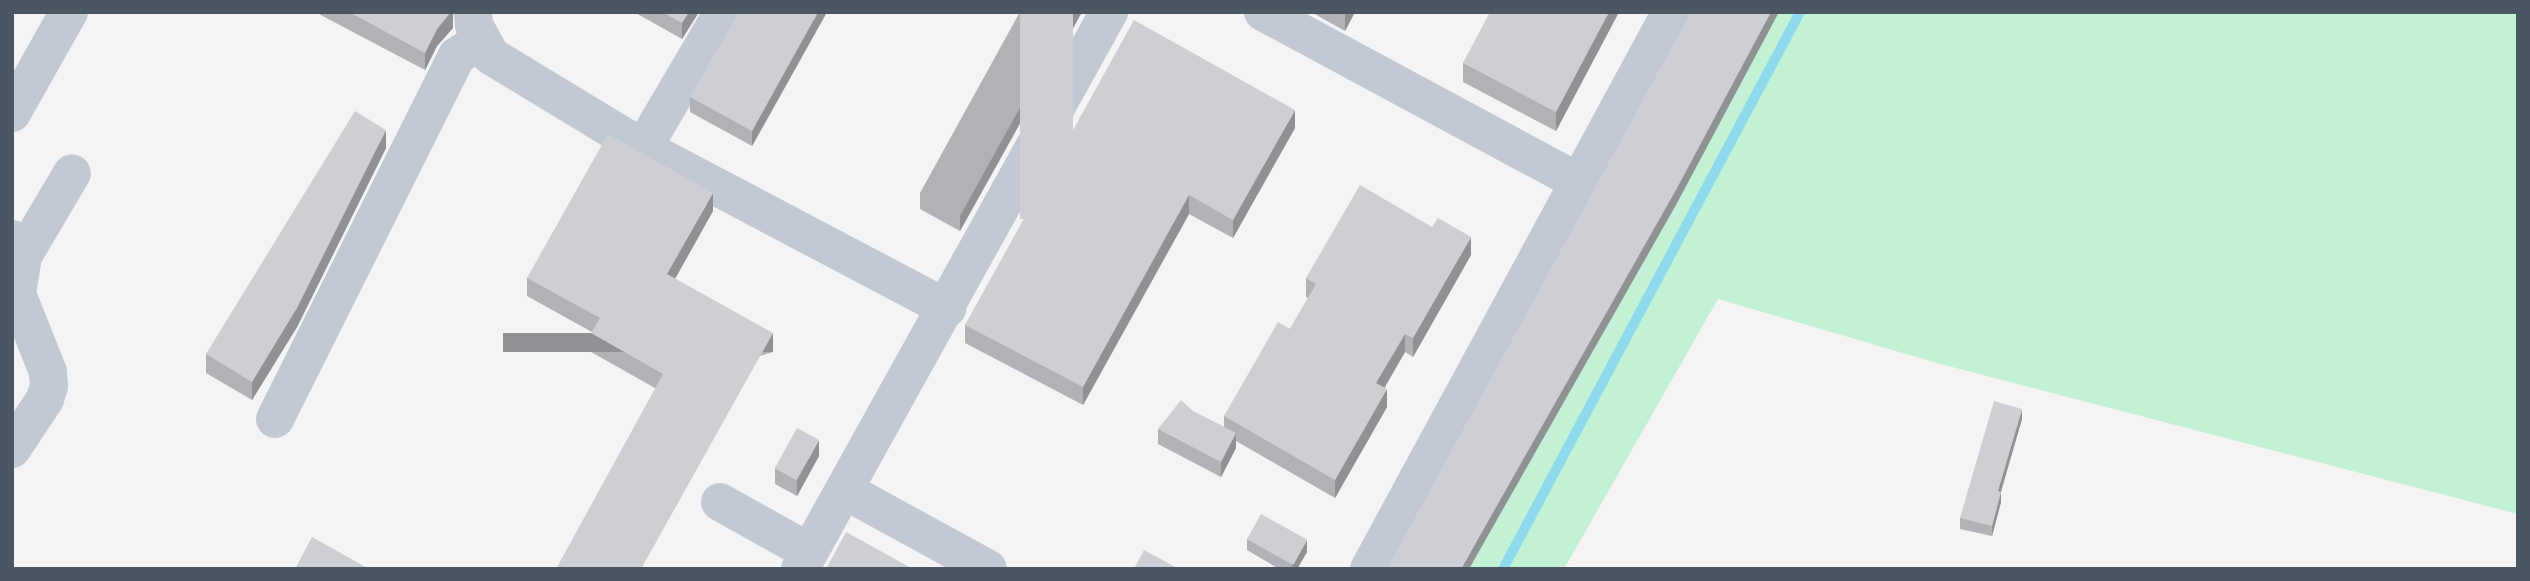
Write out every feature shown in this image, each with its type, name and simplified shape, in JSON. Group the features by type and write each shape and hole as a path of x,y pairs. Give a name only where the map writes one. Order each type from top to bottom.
{"lane":[{"path":"12,113 69,12"},
{"path":"643,148 723,12"},
{"path":"720,502 805,560 1109,12"},
{"path":"1263,12 1581,183"},
{"path":"1369,569 1581,183 1671,12"},
{"path":"477,26 491,56 643,148 947,308"},
{"path":"275,419 457,56 477,26"},
{"path":"12,449 45,399 49,386 48,372 15,297 18,248 72,173"},
{"path":"844,490 988,569"}],"green space":[{"path":"1765,12 2518,12 2518,514 1937,363 1718,299 1564,569 1460,569"}],"building":[{"path":"349,12 451,12 437,29 425,53"},
{"path":"662,12 689,12 682,23"},
{"path":"739,12 818,12 752,131 690,97"},
{"path":"1020,12 1073,12 1073,219 1020,219"},
{"path":"1490,12 1609,12 1556,112 1463,63"},
{"path":"1691,12 1771,12 1676,190 1461,569 1387,569"},
{"path":"1134,20 1295,110 1233,220 1189,195 1083,387 965,325"},
{"path":"355,111 386,130 297,308 252,382 206,354"},
{"path":"608,134 713,193 667,274 773,333 641,569 556,569 663,374 591,333 600,318 527,278"},
{"path":"1360,185 1432,227 1438,218 1471,237 1413,338 1405,334 1376,383 1387,389 1335,480 1224,416 1278,322 1290,329 1316,284 1306,278"},
{"path":"1181,400 1194,412 1236,433 1221,462 1158,429"},
{"path":"1994,401 2022,409 1998,491 2001,492 1992,526 1960,518"},
{"path":"797,428 819,440 797,480 775,468"},
{"path":"1261,514 1307,540 1293,565 1247,539"},
{"path":"846,532 913,569 826,569"},
{"path":"312,537 369,569 295,569"},
{"path":"1144,550 1179,569 1134,569"}],"waterway":[{"path":"1503,569 1800,12"}]}
